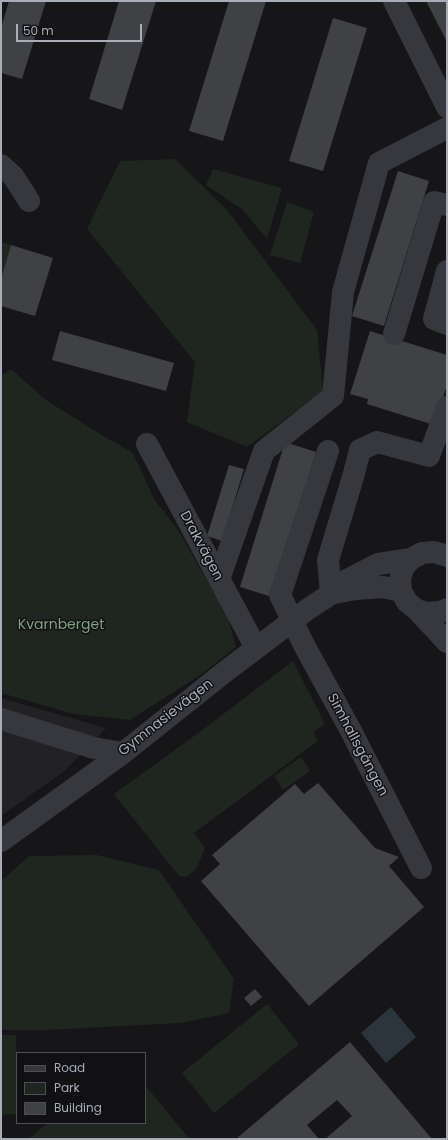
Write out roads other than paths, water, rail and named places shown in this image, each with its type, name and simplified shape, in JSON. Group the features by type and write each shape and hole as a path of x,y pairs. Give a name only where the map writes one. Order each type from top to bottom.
{"street":[{"path":"394,1 447,107"},
{"path":"219,580 264,451 333,396 343,292 379,163 447,128"},
{"path":"1,165 13,176 29,202"},
{"path":"394,334 434,202 447,204"},
{"path":"447,271 434,319 447,324"},
{"path":"331,594 328,560 360,450 377,442 429,456 447,407"},
{"name":"Drakvägen","path":"147,444 256,648"},
{"name":"Simhallsgången","path":"328,450 280,595 292,622 421,868"},
{"name":"Gymnasievägen","path":"1,841 123,753 256,648 308,609 331,594 347,580 378,564 411,559 422,553 443,549"},
{"path":"411,559 403,568 400,580 401,592 407,602 417,610 447,642"},
{"name":"Gymnasievägen","path":"331,594 356,589 382,587 401,592"},
{"path":"417,610 428,614 440,612 447,608"},
{"path":"1,719 94,748 123,753"}],"park label":[{"name":"Kvarnberget","path":"61,625"}]}
